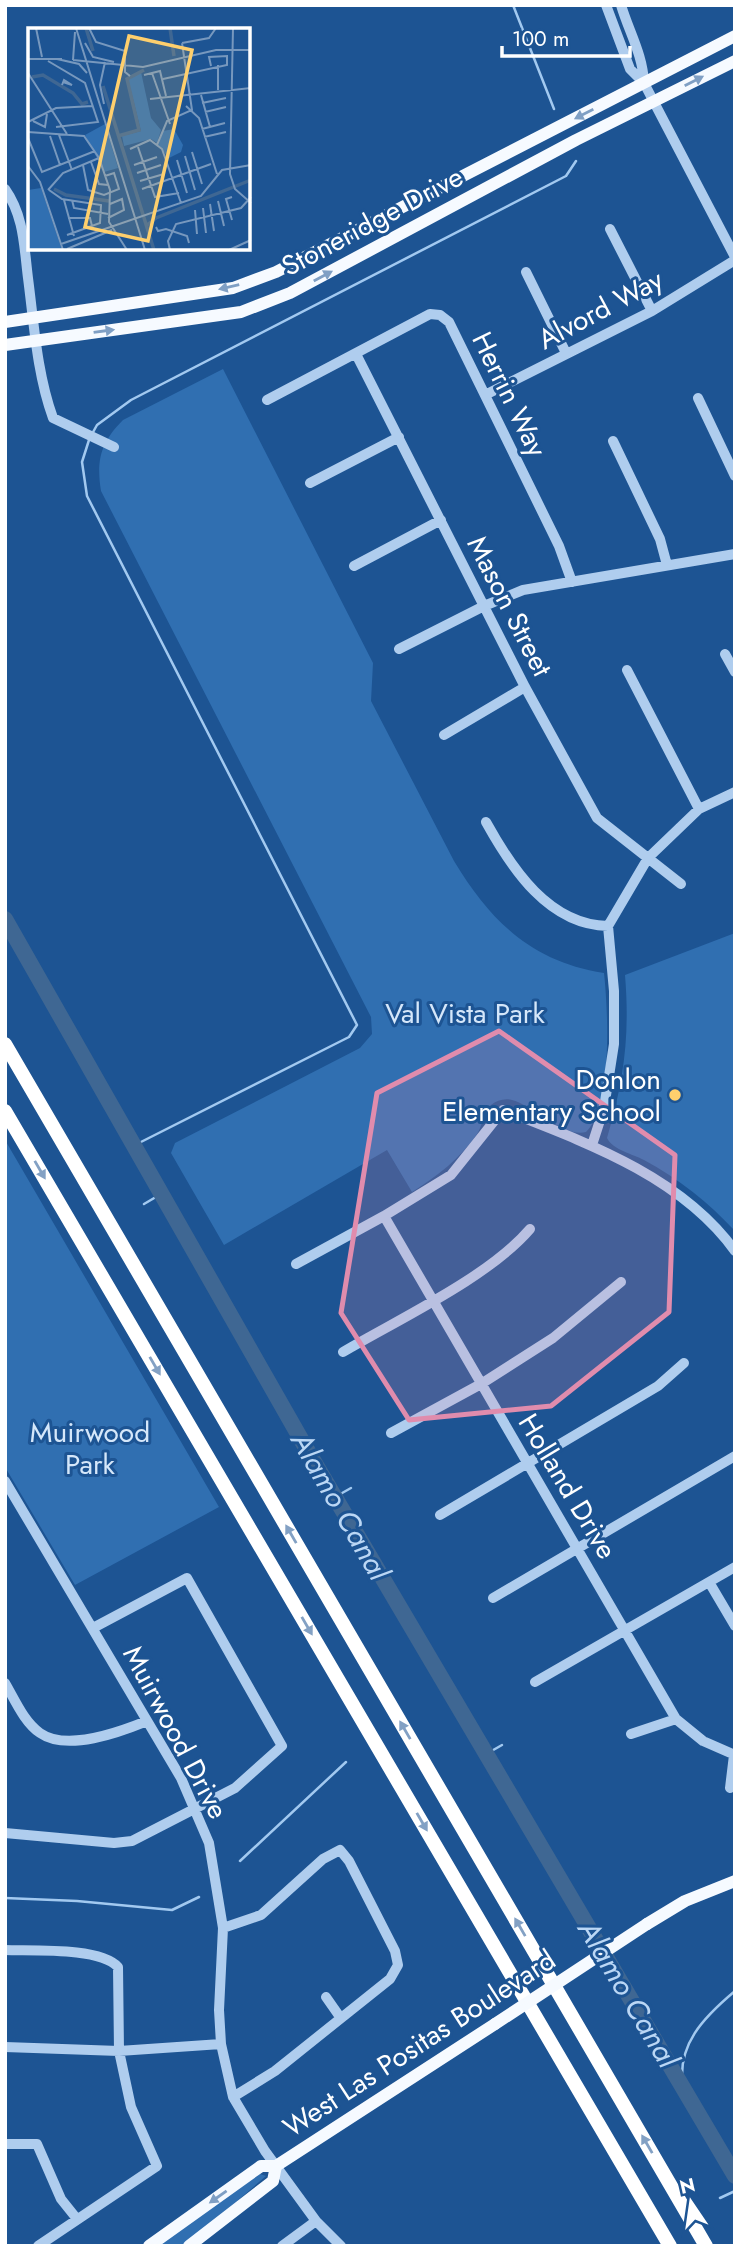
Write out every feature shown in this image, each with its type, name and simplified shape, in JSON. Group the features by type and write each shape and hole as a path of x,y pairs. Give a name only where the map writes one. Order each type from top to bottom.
{"highway":[{"path":"5,1044 706,2246"},
{"path":"5,1111 670,2246"}],"main road":[{"name":"Stoneridge Drive","path":"5,322 233,288 276,272 735,36"},
{"name":"Stoneridge Drive","path":"5,345 240,312 290,293 735,61"},
{"name":"West Las Positas Boulevard","path":"149,2246 261,2166 276,2166 647,1924 685,1901 735,1881"},
{"name":"West Las Positas Boulevard","path":"189,2246 273,2181 276,2166"}],"street":[{"path":"606,5 629,69 645,83"},
{"path":"621,5 644,61 645,83 735,259"},
{"path":"5,189 21,219 46,400 53,418 114,447"},
{"path":"610,229 652,311"},
{"name":"Alvord Way","path":"485,395 652,311 735,259"},
{"path":"526,272 566,353"},
{"name":"Herrin Way","path":"356,354 430,314 440,315 449,322 559,546 572,582"},
{"path":"267,400 356,354"},
{"name":"Mason Street","path":"356,354 525,687 597,818 681,884"},
{"path":"698,398 735,476"},
{"path":"310,484 399,437"},
{"path":"613,441 660,539 667,565"},
{"path":"354,566 442,520"},
{"path":"399,649 484,606 523,590 735,554"},
{"path":"725,654 735,672"},
{"path":"628,670 699,809"},
{"path":"444,734 525,687"},
{"path":"592,1145 606,1097 614,1044 614,1000 608,926 648,858 699,809 735,792"},
{"path":"486,822 520,876 553,908 570,919 589,926 608,926"},
{"path":"296,1264 384,1216 451,1175 503,1110 592,1145 682,1199 735,1251"},
{"name":"Holland Drive","path":"384,1216 676,1719 704,1741 734,1755"},
{"path":"343,1352 485,1268 515,1246 530,1229"},
{"path":"391,1433 481,1384 553,1338 621,1282"},
{"path":"440,1516 658,1385 684,1363"},
{"path":"493,1598 735,1456"},
{"name":"Muirwood Drive","path":"5,1481 147,1721 195,1810 209,1843 223,1928 219,2010 221,2044 233,2097 256,2139 316,2221 341,2246"},
{"path":"535,1682 627,1632 735,1567"},
{"path":"5,1833 114,1843 132,1841 235,1788 282,1746 187,1578 93,1628"},
{"path":"709,1582 735,1626"},
{"path":"5,1683 26,1718 41,1734 79,1741 116,1734 147,1721"},
{"path":"631,1734 676,1719"},
{"path":"730,1788 734,1755"},
{"path":"223,1928 261,1915 323,1859 340,1850 349,1861 390,1940 398,1965 390,1979 275,2071 233,2097"},
{"path":"5,1950 83,1954 111,1959 118,1967 119,2051 131,2107 157,2166 38,2246"},
{"path":"326,1997 340,2017"},
{"path":"5,2047 119,2051 221,2044"},
{"path":"5,2144 37,2144 61,2199 77,2219"},
{"path":"282,2246 316,2221"}],"highlighted area":[{"path":"499,1031 675,1155 669,1312 551,1406 409,1420 341,1313 377,1093"}],"green space":[{"name":"Val Vista Park","path":"223,369 373,663 371,701 454,861 483,903 516,936 555,959 578,968 604,973 607,1009 605,1079 595,1119 586,1132 577,1133 557,1126 512,1100 498,1101 488,1108 477,1134 456,1159 412,1192 387,1150 224,1245 171,1153 175,1143 360,1048 372,1034 371,1017 101,491 99,470 102,452 123,420"},
{"name":"Donlon Elementary School","path":"735,933 735,1231 681,1183 657,1167 618,1149 607,1138 618,1097 624,1058 627,1018 625,975"},
{"name":"Muirwood Park","path":"5,1140 219,1507 75,1585 5,1467"},
{"path":"260,2174 266,2176 185,2246 156,2246"}],"waterway":[{"path":"513,5 554,109"},
{"path":"92,434 97,425 131,400 566,176 576,161"},
{"path":"89,440 82,462 87,496 357,1025 349,1037 133,1146"},
{"name":"Alamo Canal","path":"5,919 310,1455 735,2176"},
{"path":"144,1204 161,1194"},
{"path":"335,1497 351,1488"},
{"path":"488,1753 502,1745"},
{"path":"240,1861 346,1762"},
{"path":"5,1898 77,1901 172,1910 199,1897"},
{"path":"683,2088 682,2073 688,2045 703,2022 735,1991"},
{"path":"720,2198 735,2191"}],"place":[{"name":"Donlon Elementary School","path":"675,1095"}]}
